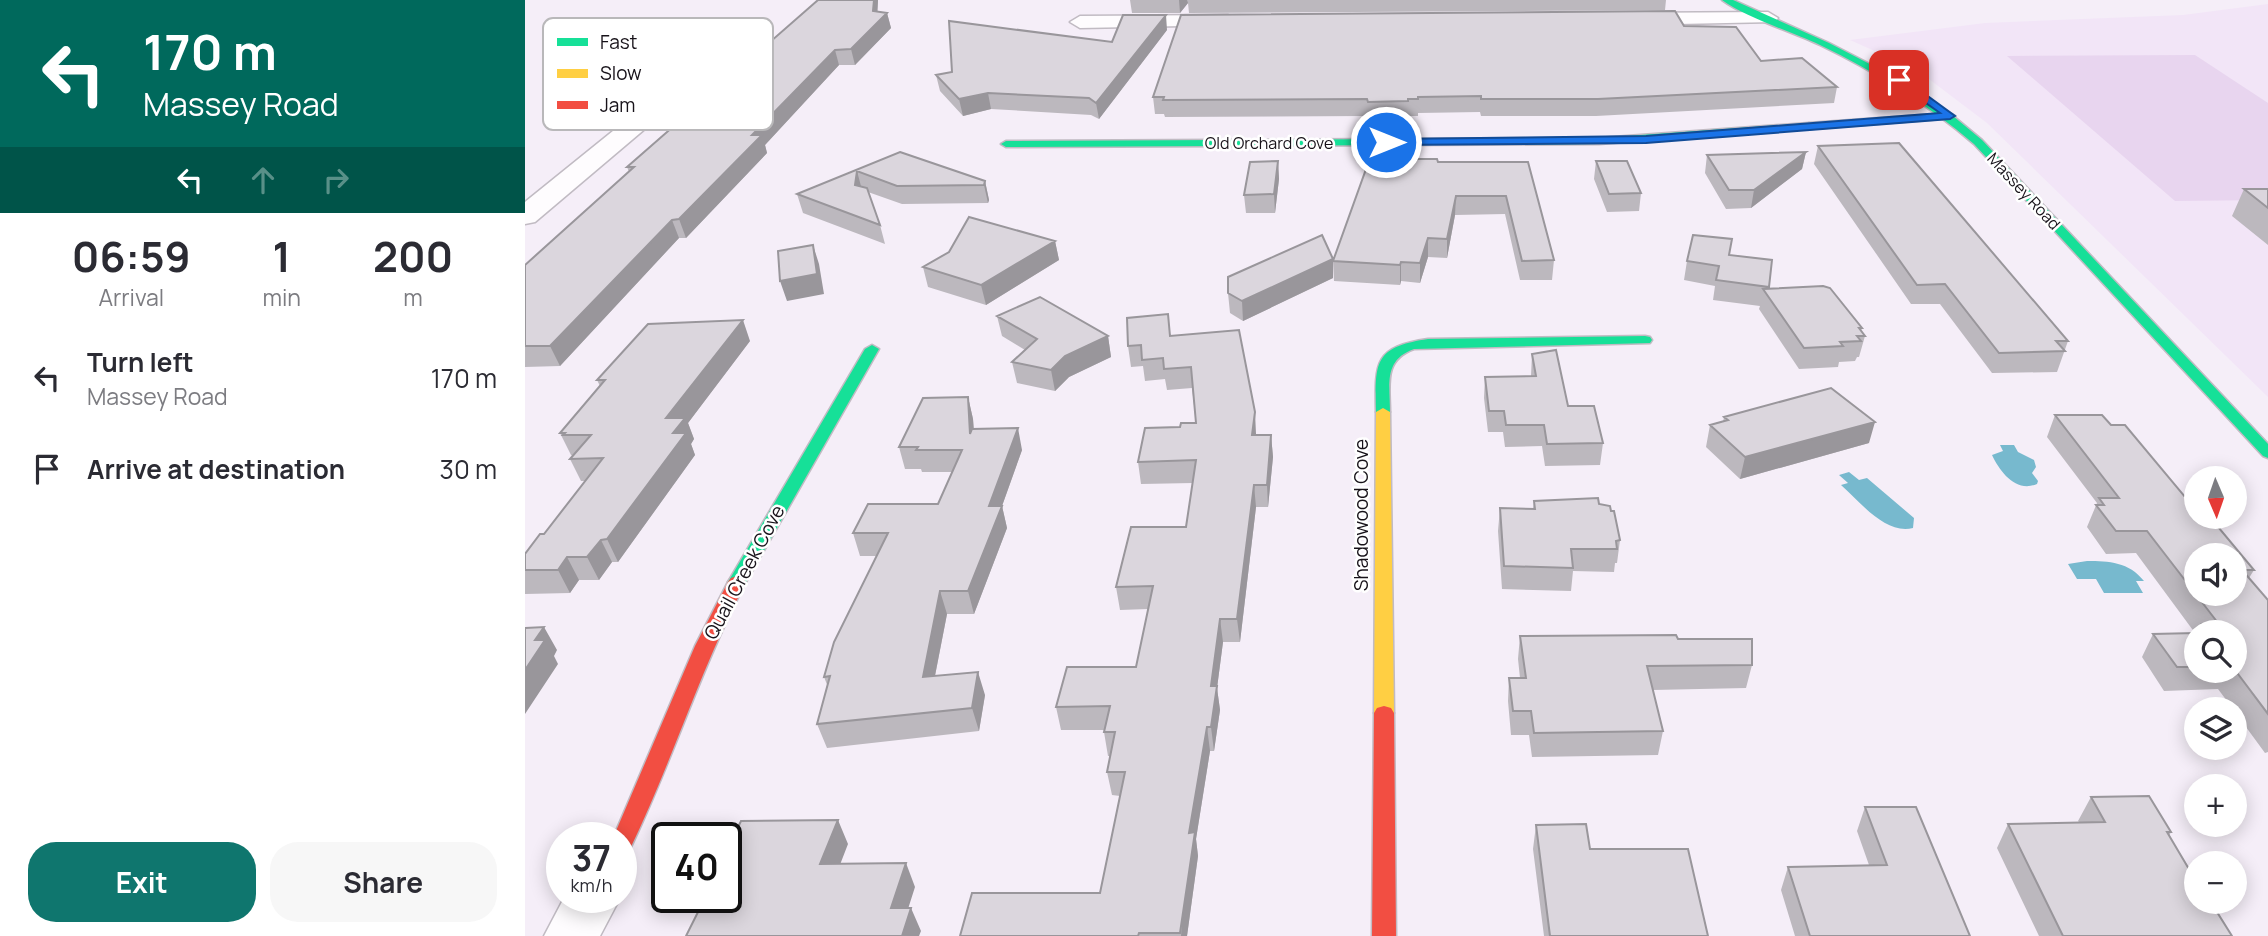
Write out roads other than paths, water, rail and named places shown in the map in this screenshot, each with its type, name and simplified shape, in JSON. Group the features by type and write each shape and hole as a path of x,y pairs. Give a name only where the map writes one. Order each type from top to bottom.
{"street":[{"name":"Massey Road","path":"1726,0 1899,80 1950,116 1978,142 2268,453"},
{"path":"1603,19 1768,18"},
{"path":"1080,22 1245,21"},
{"name":"Old Orchard Cove","path":"1006,144 1599,141 1950,116"},
{"path":"525,216 629,130"},
{"name":"Shadowood Cove","path":"1384,936 1383,364 1387,355 1397,348 1428,343 1645,340"},
{"name":"Quail Creek Cove","path":"632,822 674,730 705,645 724,604 872,349"},
{"path":"571,936 584,913"}],"water":[{"path":"2000,445 2014,445 2018,452 2034,460 2036,467 2032,473 2038,481 2037,484 2022,486 2004,474 1992,455 2003,451"},
{"path":"1849,472 1859,480 1867,478 1914,518 1913,528 1893,527 1874,516 1841,485 1848,483 1839,475"},
{"path":"2087,561 2111,562 2132,570 2144,581 2136,581 2143,593 2104,593 2096,579 2077,579 2068,564"}]}
